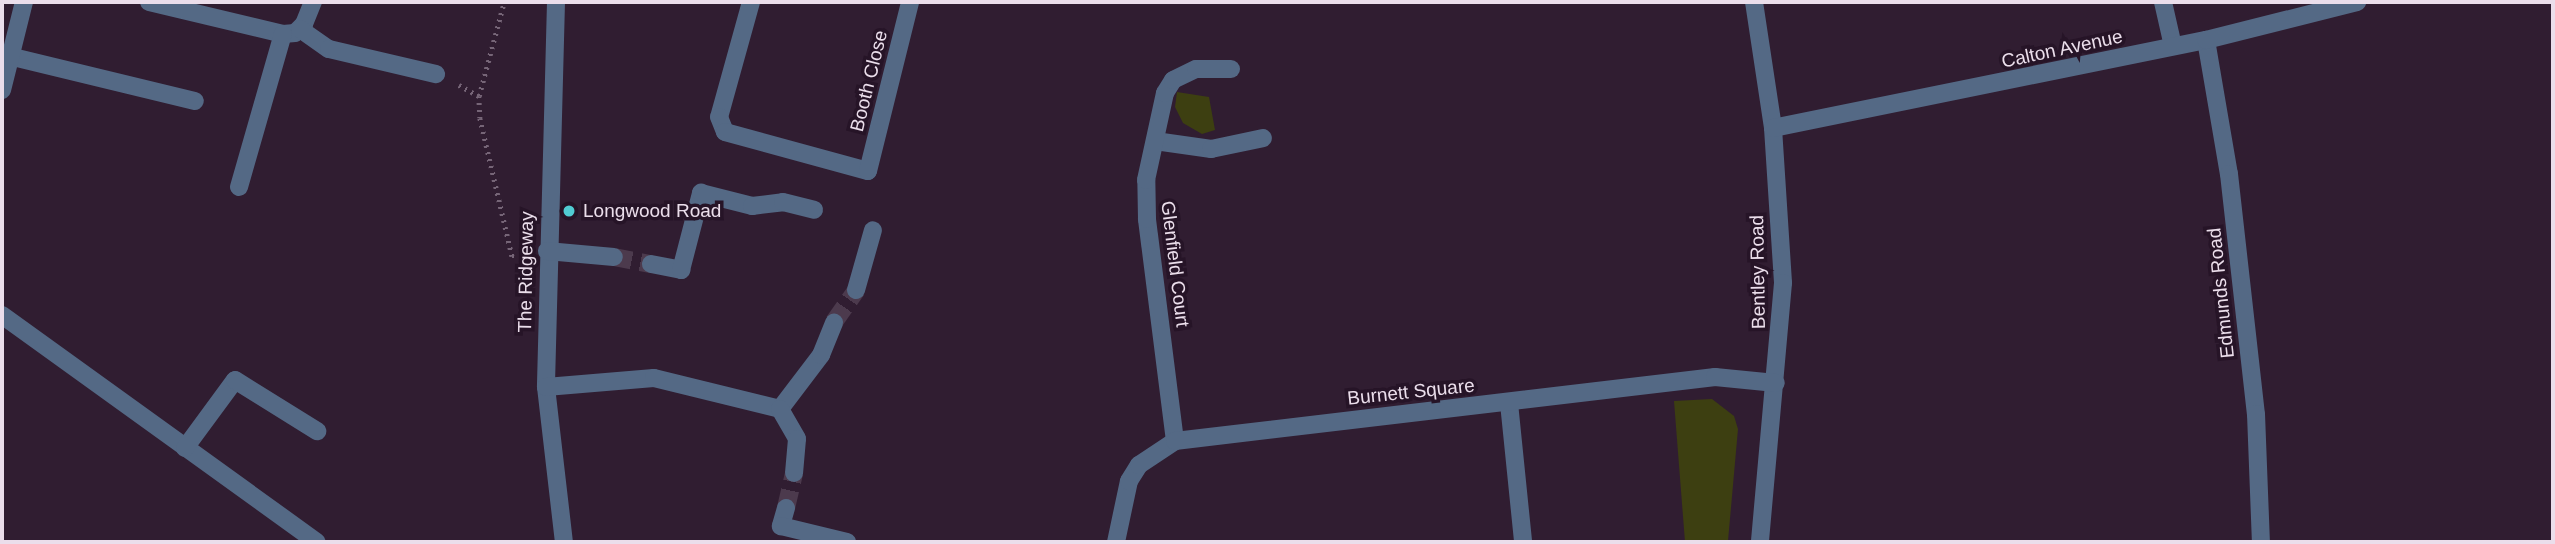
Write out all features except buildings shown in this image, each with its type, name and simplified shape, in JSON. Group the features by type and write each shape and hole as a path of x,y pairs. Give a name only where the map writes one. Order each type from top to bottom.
{"street":[{"path":"2,90 13,57 24,2"},
{"path":"149,2 291,32 329,48 436,74"},
{"path":"239,187 291,32 313,2"},
{"name":"The Ridgeway","path":"556,2 547,255 546,387 564,542"},
{"name":"Booth Close","path":"751,2 719,117 725,132 868,171 910,2"},
{"name":"Bentley Road","path":"1755,2 1773,128 1783,282 1760,542"},
{"path":"2163,2 2173,46"},
{"name":"Calton Avenue","path":"1773,128 2206,40 2357,2"},
{"name":"Edmunds Road","path":"2206,40 2229,174 2256,414 2261,542"},
{"path":"13,57 195,101"},
{"name":"Glenfield Court","path":"1175,441 1144,196 1165,93 1184,72 1231,69"},
{"path":"1155,141 1211,149 1264,138"},
{"path":"651,264 681,270 701,193 752,206 783,202 814,210"},
{"path":"856,290 873,230"},
{"path":"547,255 614,257"},
{"path":"2,315 317,542"},
{"path":"780,409 821,355 834,322"},
{"name":"Burnett Square","path":"1116,542 1129,481 1139,465 1175,441 1715,377 1776,383"},
{"path":"546,387 654,378 780,409 797,439 794,473"},
{"path":"186,448 234,380 317,431"},
{"path":"1509,403 1523,542"},
{"path":"786,508 781,526 847,542"}],"path":[{"path":"504,2 479,96 512,256 547,255"},
{"path":"436,74 479,96"}],"shaded area":[{"path":"1177,92 1209,97 1215,130 1202,134 1183,123 1175,107"},
{"path":"1712,399 1734,416 1738,429 1728,541 1685,542 1674,401"}],"tunnel":[{"path":"614,257 651,264"},
{"path":"834,322 856,290"},
{"path":"786,508 794,473"}],"place":[{"name":"Longwood Road","path":"569,211"}]}
